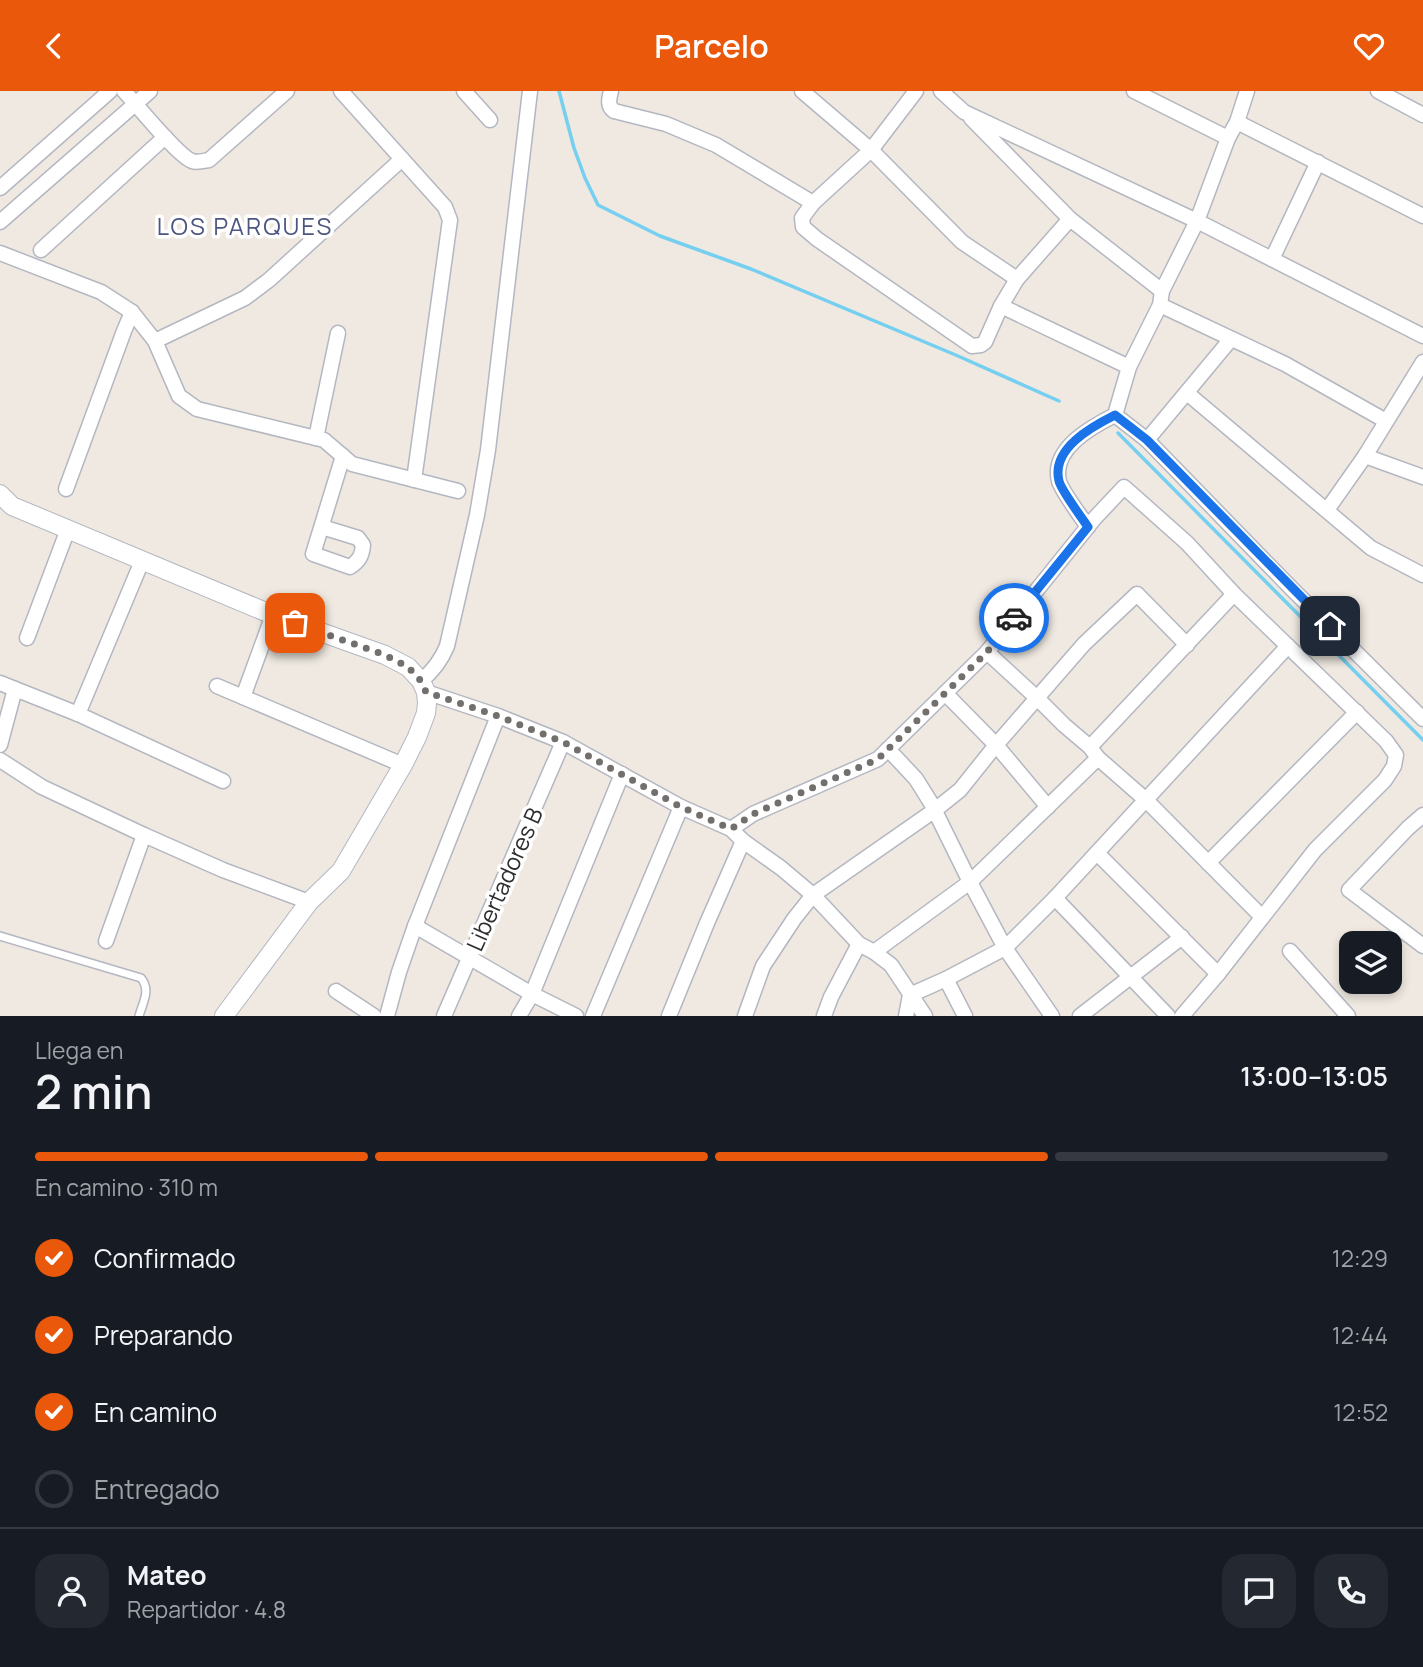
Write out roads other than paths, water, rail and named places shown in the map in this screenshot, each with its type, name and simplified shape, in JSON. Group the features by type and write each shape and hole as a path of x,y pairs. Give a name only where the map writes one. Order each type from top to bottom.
{"street":[{"path":"0,187 110,91"},
{"path":"124,91 190,161 199,162 209,160 286,91"},
{"path":"0,222 150,91"},
{"path":"341,91 445,207 450,220 414,479"},
{"path":"464,91 490,120"},
{"path":"423,686 447,646 477,515 498,374 530,91"},
{"path":"611,91 608,103 610,109 666,124 716,145 813,204"},
{"path":"802,91 871,150 962,242 1017,279"},
{"path":"916,91 871,150 813,204 802,218 803,227 817,239 972,346 977,346 985,342 1017,279 1070,219"},
{"path":"941,91 1070,219 1161,298 1231,339 1284,364 1386,421"},
{"path":"1134,91 1228,138"},
{"path":"1088,527 1059,482 1058,464 1077,439 1115,415 1129,367 1197,222 1247,91"},
{"path":"1378,91 1423,115"},
{"path":"964,112 1197,222 1423,336"},
{"path":"1237,122 1423,216"},
{"path":"41,250 165,137"},
{"path":"155,341 245,298 269,280 402,159"},
{"path":"1272,259 1318,162"},
{"path":"0,253 101,292 132,312 155,341 179,395 197,409 324,440 352,464 458,491"},
{"path":"1001,306 1129,367"},
{"path":"66,489 132,312"},
{"path":"316,438 338,333"},
{"path":"1147,440 1231,339"},
{"path":"1327,510 1365,456 1423,362"},
{"path":"1187,393 1371,548 1423,575"},
{"path":"1115,415 1147,440 1423,719"},
{"path":"322,527 343,456"},
{"path":"1365,456 1423,477"},
{"path":"731,829 753,814 878,759 987,652 1088,527 1124,487 1187,544 1234,594 1386,741 1396,755 1394,766 1385,780 1315,850 1182,1016"},
{"path":"0,494 12,506 142,561 273,615 385,655 408,667 423,686 427,702 426,713 417,737 341,871 309,902 224,1016"},
{"path":"27,638 68,529"},
{"path":"78,714 142,561"},
{"path":"745,1016 763,966 793,919 813,895 960,790 1084,644 1137,594 1187,645"},
{"path":"874,951 970,882 1048,807 1234,594"},
{"path":"243,697 273,615"},
{"path":"910,995 1005,948 1055,898 1288,646"},
{"path":"987,652 1146,800 1262,917"},
{"path":"0,683 78,714 223,782"},
{"path":"217,685 403,765"},
{"path":"423,686 563,742 681,807 731,829 813,895 859,944 874,951 891,965 925,1016"},
{"path":"0,745 15,689"},
{"path":"945,693 996,745 1048,807"},
{"path":"1208,863 1356,712"},
{"path":"387,1016 398,972 415,926 498,716"},
{"name":"Libertadores B","path":"444,1016 563,742"},
{"path":"888,749 916,779 935,810 1005,948 1052,1016"},
{"path":"0,760 42,787 144,835 223,870 309,902"},
{"path":"519,1016 533,995 622,774"},
{"path":"593,1016 681,807"},
{"path":"1423,815 1349,890 1423,946"},
{"path":"106,941 144,835"},
{"path":"669,1016 743,841"},
{"path":"1097,853 1218,974"},
{"path":"1055,898 1168,1016"},
{"path":"415,926 533,995 576,1016"},
{"path":"1080,1016 1182,937"},
{"path":"824,1016 831,996 859,944"},
{"path":"1290,951 1348,1016"},
{"path":"946,979 965,1016"},
{"path":"336,991 374,1016"},
{"path":"906,1016 910,995"},
{"path":"1326,1016 1338,1005"}],"lane":[{"path":"0,936 141,978 147,990 139,1016"}],"waterway":[{"path":"559,91 574,148 598,205 660,236 751,269 1059,401"},
{"path":"1118,433 1423,740"}],"district":[{"name":"LOS PARQUES","path":"245,225"}]}
